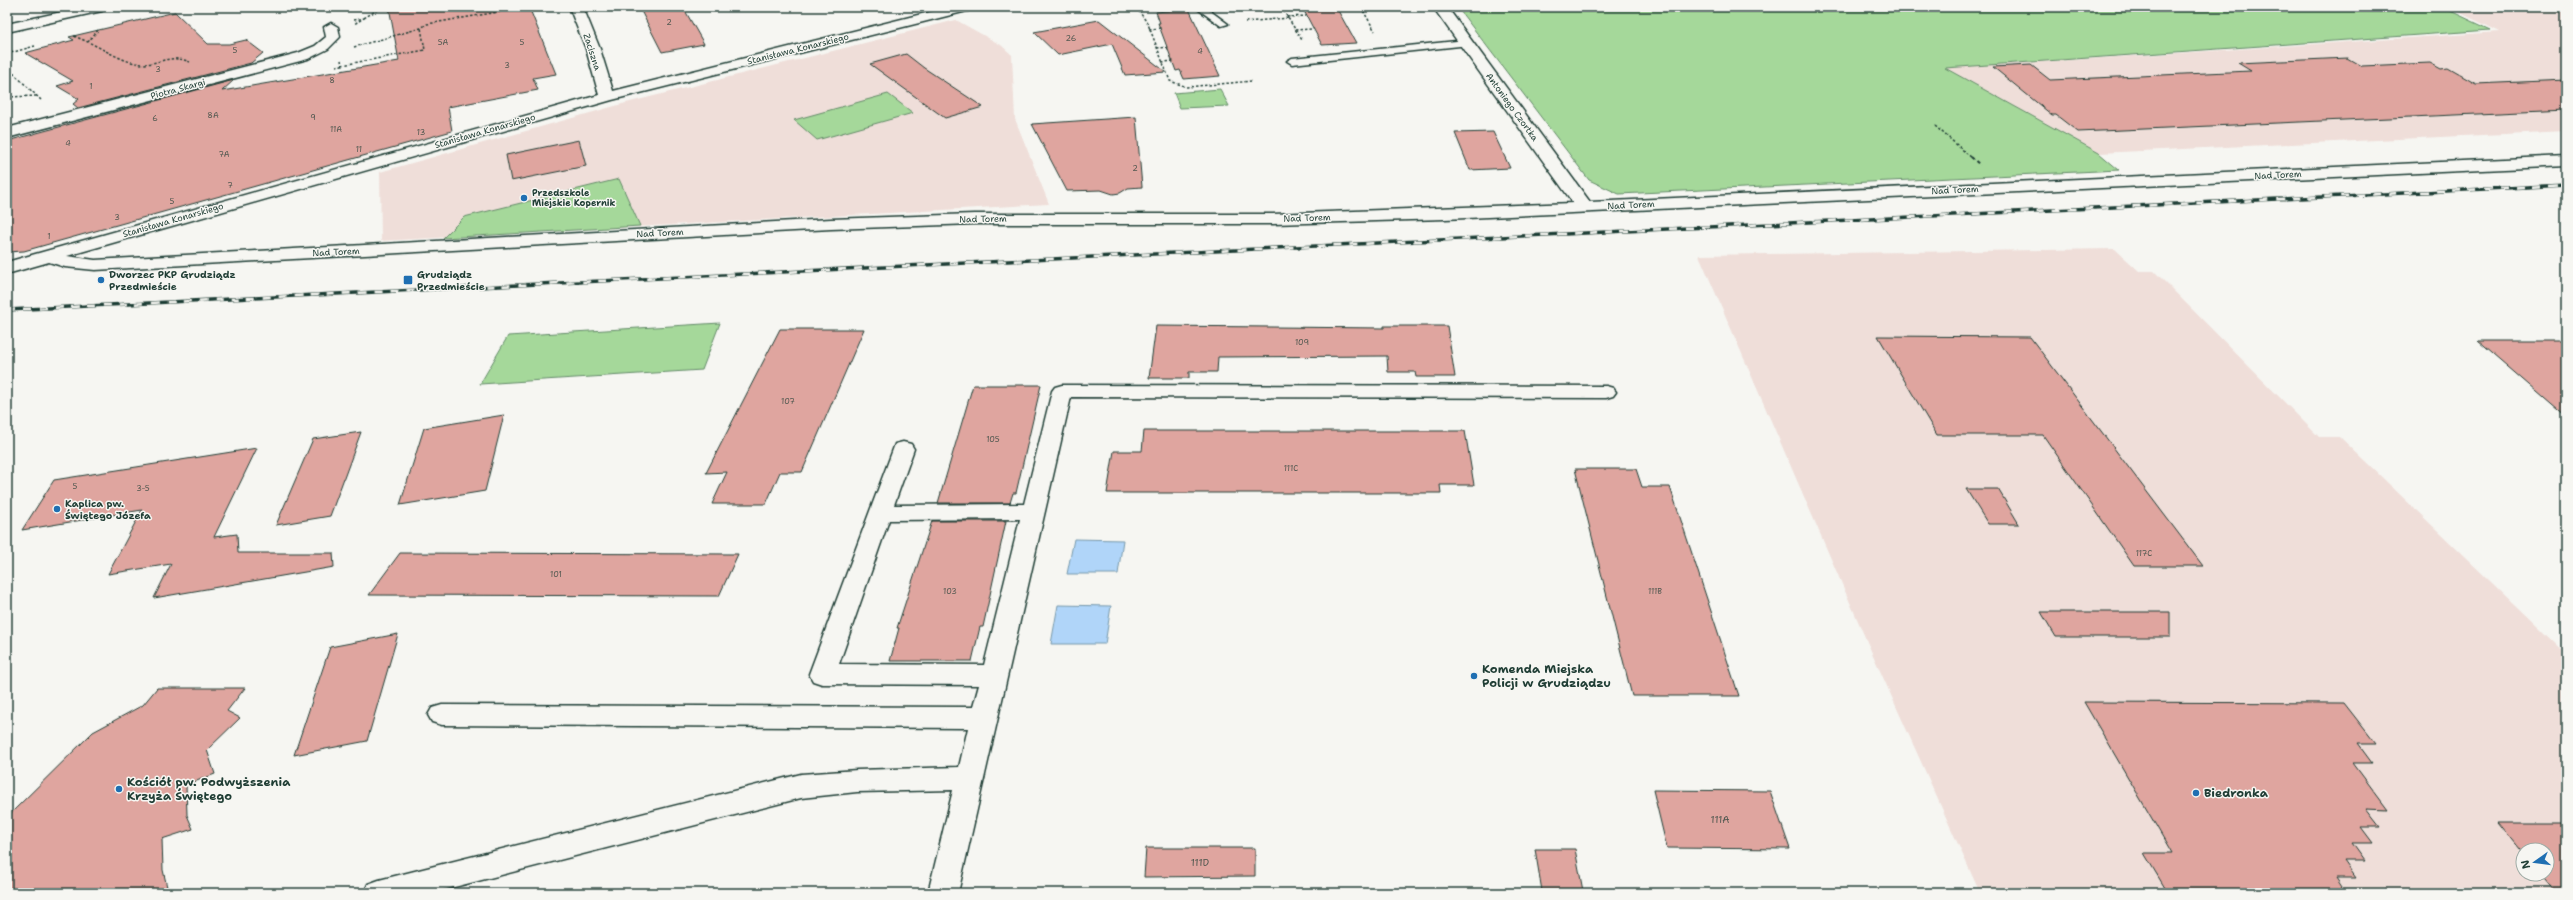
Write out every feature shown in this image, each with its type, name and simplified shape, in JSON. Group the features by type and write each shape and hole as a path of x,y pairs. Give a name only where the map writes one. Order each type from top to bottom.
{"street":[{"path":"7,28 102,7"},
{"name":"Zaciszna","path":"576,7 593,49 607,97"},
{"name":"Stanisława Konarskiego","path":"7,268 607,97 966,7"},
{"name":"Antoniego Czortka","path":"1440,7 1584,207"},
{"name":"Piotra Skargi","path":"7,133 189,86 320,49 333,37 331,27"},
{"name":"Nad Torem","path":"50,256 65,262 95,265 831,224 974,219 1273,220 2566,161"},
{"path":"942,893 1062,391 1606,392"},
{"path":"903,449 822,674 994,675"},
{"path":"880,513 1033,511"},
{"path":"442,715 984,718"},
{"path":"379,893 800,786 857,781 970,778"}],"lane":[{"path":"1198,7 1224,24"},
{"path":"1292,61 1466,43"}],"path":[{"path":"364,18 382,7"},
{"path":"1136,7 1149,29 1170,80 1187,87 1252,81"},
{"path":"1281,7 1287,17"},
{"path":"1361,7 1377,34"},
{"path":"1224,24 1306,16"},
{"path":"88,42 99,29 95,24"},
{"path":"342,65 425,50 421,28"},
{"path":"1149,29 1162,28"},
{"path":"1295,30 1312,29"},
{"path":"74,36 139,64 165,57 179,57 196,66 189,86"},
{"path":"1157,48 1170,47"},
{"path":"1162,62 1175,60"},
{"path":"7,97 37,96"},
{"path":"1936,126 2007,187"}],"shaded area":[{"path":"2448,7 2566,7 2566,131 2099,153 1945,68 2500,32"},
{"path":"956,20 1001,45 1012,55 1015,119 1049,204 381,241 380,172 622,104"},
{"path":"2115,249 2139,271 2154,271 2319,437 2340,437 2566,654 2566,893 1980,893 1868,644 1699,255"}],"green space":[{"path":"1457,7 2442,7 2491,30 1945,68 2099,153 2119,170 1619,194 1589,180"},
{"path":"1220,89 1229,106 1180,108 1174,93"},
{"path":"888,94 913,113 817,140 794,120"},
{"path":"619,179 640,226 443,238 464,217"},
{"path":"720,323 702,370 480,384 508,336"}],"water":[{"path":"1074,539 1123,540 1118,574 1067,574"},
{"path":"1058,605 1111,606 1105,644 1051,644"}],"building":[{"path":"389,7 529,7 556,74 533,78 538,90 448,107 452,131 24,251 7,252 7,141 234,80 222,91 399,61"},
{"path":"639,7 683,7 704,44 662,52"},
{"path":"1302,7 1336,7 1356,43 1322,45"},
{"path":"1189,9 1220,76 1184,79 1180,70 1176,71 1158,23 1160,23 1156,12"},
{"path":"175,12 208,44 229,44 246,40 263,53 251,63 78,108 73,104 79,99 57,86 73,81 25,53 74,40 69,37"},
{"path":"1099,20 1166,72 1125,75 1112,44 1058,55 1034,32"},
{"path":"906,54 924,68 983,107 945,118 870,64"},
{"path":"2348,58 2362,66 2430,63 2441,69 2448,68 2476,84 2566,80 2566,110 2078,132 2056,115 2052,115 1993,67 2031,65 2050,80 2251,71 2238,63"},
{"path":"1136,117 1142,187 1128,188 1120,193 1113,194 1101,190 1067,191 1032,124"},
{"path":"1493,132 1510,168 1470,170 1455,133"},
{"path":"579,140 586,166 511,181 506,155"},
{"path":"1156,326 1384,328 1384,326 1447,326 1455,377 1416,377 1415,372 1388,372 1387,356 1218,357 1217,372 1189,372 1189,378 1149,378"},
{"path":"780,329 864,329 802,472 780,472 766,504 712,504 727,472 706,473"},
{"path":"1878,336 2030,337 2203,566 2134,566 2043,435 1937,435"},
{"path":"2478,341 2566,341 2566,417"},
{"path":"973,385 1041,385 1016,493 1013,493 1010,503 938,503"},
{"path":"504,415 485,491 400,505 424,428"},
{"path":"1144,431 1465,431 1474,485 1440,485 1441,493 1107,493 1114,451 1142,451"},
{"path":"361,432 330,516 276,525 313,439"},
{"path":"257,448 214,537 237,534 238,553 333,553 334,567 154,598 171,564 108,574 142,510 22,530 54,480"},
{"path":"1575,469 1636,469 1642,487 1670,487 1739,696 1632,696"},
{"path":"1966,489 1998,489 2019,524 1988,524"},
{"path":"932,521 1006,521 983,627 980,627 972,661 890,661 899,628 897,628"},
{"path":"400,553 738,554 719,596 369,595"},
{"path":"2041,612 2170,612 2170,637 2056,637"},
{"path":"398,634 367,741 294,755 330,647"},
{"name":"Kościół pw. Podwyższenia Krzyża Świętego","path":"157,688 245,688 227,711 240,718 207,750 215,774 186,785 187,815 193,829 162,839 163,870 167,887 148,893 7,893 7,817 93,732 143,705"},
{"name":"Biedronka","path":"2084,702 2344,703 2376,744 2358,744 2372,763 2353,763 2388,810 2366,809 2380,827 2361,827 2373,843 2352,843 2365,861 2344,861 2356,878 2335,878 2345,893 2168,893 2144,853 2172,853"},
{"path":"1653,790 1770,791 1790,849 1667,848"},
{"path":"2497,823 2566,823 2566,893 2555,893 2546,882 2555,882 2555,842 2515,842 2515,845"},
{"path":"1146,848 1255,848 1255,876 1144,877"},
{"path":"1535,849 1575,849 1583,891 1542,891"}],"railway":[{"path":"7,310 2566,185"}],"place":[{"name":"Przedszkole Miejskie Kopernik","path":"524,198"},
{"name":"Dworzec PKP Grudziądz Przedmieście","path":"101,280"},
{"name":"Grudziądz Przedmieście","path":"408,280"},
{"name":"Kaplica pw. Świętego Józefa","path":"57,509"},
{"name":"Komenda Miejska Policji w Grudziądzu","path":"1474,676"},
{"name":"Kościół pw. Podwyższenia Krzyża Świętego","path":"119,789"},
{"name":"Biedronka","path":"2196,793"}]}
